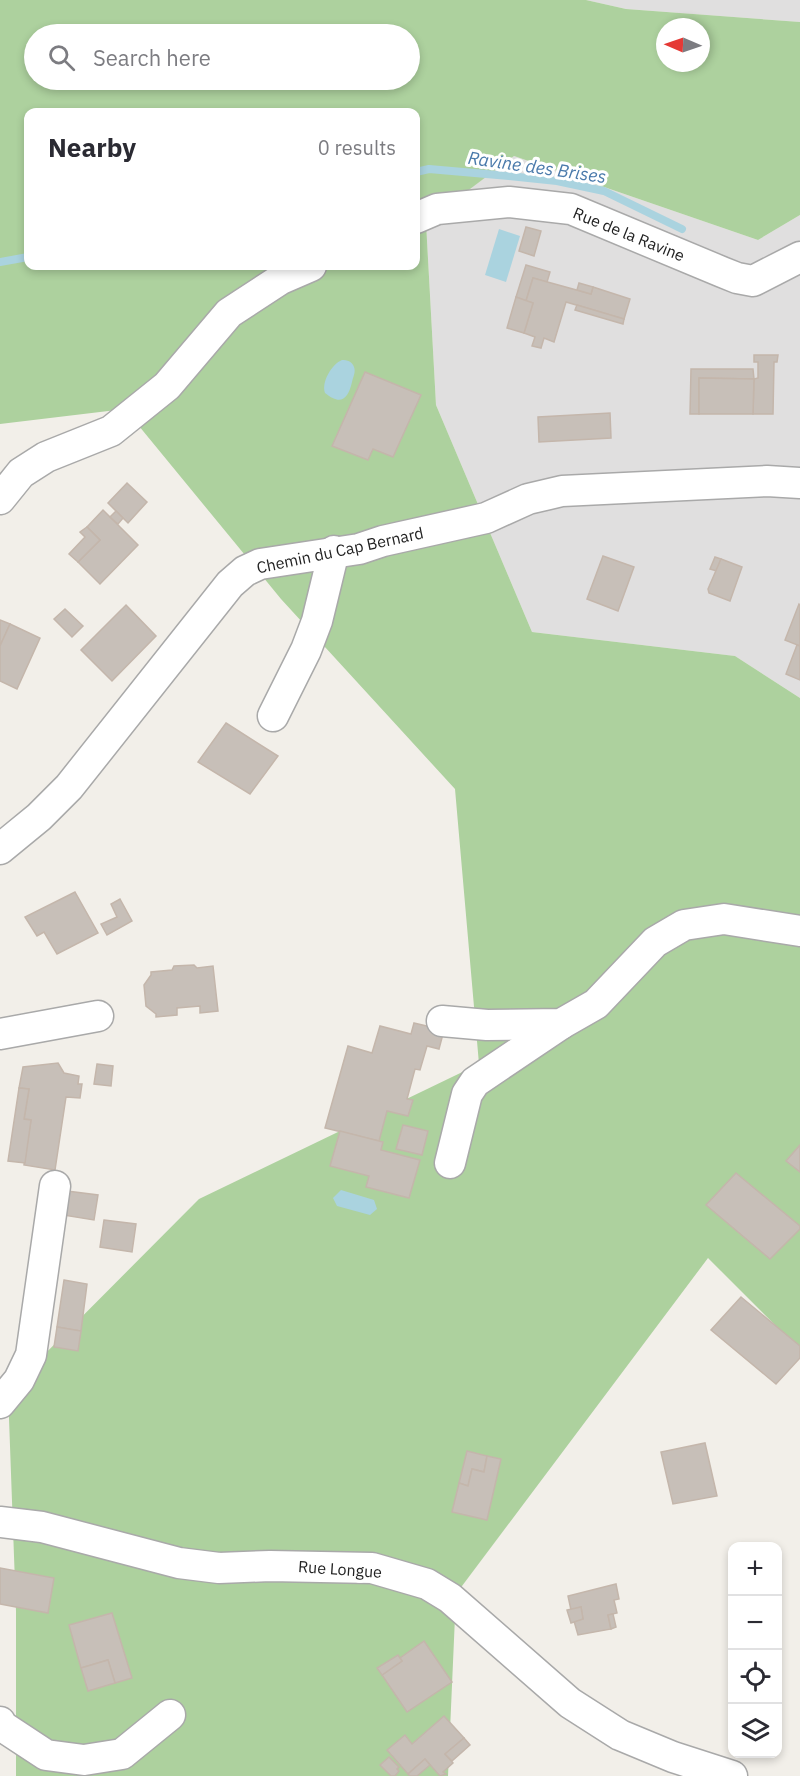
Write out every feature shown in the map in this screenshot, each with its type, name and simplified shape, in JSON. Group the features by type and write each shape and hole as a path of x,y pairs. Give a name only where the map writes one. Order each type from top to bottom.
{"street":[{"name":"Rue de la Ravine","path":"420,216 437,209 509,202 571,209 737,278 753,281 800,257"},
{"path":"0,499 21,473 46,457 111,431 167,386 229,314 281,279 302,270"},
{"name":"Chemin du Cap Bernard","path":"0,849 39,817 69,787 230,584 245,571 260,564 359,549 383,541 486,518 528,499 562,491 767,481 800,483"},
{"path":"273,716 306,650 317,621 334,551"},
{"path":"450,1163 467,1094 475,1082 561,1024 596,1004 655,942 684,925 724,919 800,931"},
{"path":"0,1034 99,1016"},
{"path":"442,1021 488,1025 561,1024"},
{"path":"0,1403 19,1380 31,1355 55,1186"},
{"name":"Rue Longue","path":"0,1522 42,1527 179,1563 219,1568 270,1566 372,1568 427,1584 450,1598 570,1703 620,1735 673,1757 732,1776"},
{"path":"0,1722 2,1726 46,1755 84,1760 122,1754 170,1714"}],"shaded area":[{"path":"586,0 800,0 800,22 626,9"},
{"path":"514,156 758,240 800,215 800,698 735,656 532,632 436,405 426,221"}],"green space":[{"path":"0,0 586,0 626,9 800,22 800,215 758,240 514,156 426,222 436,405 532,632 735,656 800,698 800,1350 708,1258 456,1594 448,1776 16,1776 16,1611 8,1391 199,1199 479,1064 455,789 281,599 125,409 0,424"}],"water":[{"path":"499,229 520,236 506,282 485,275"},
{"path":"342,360 351,362 355,371 348,393 340,400 325,393 324,389 328,374"},
{"path":"341,1190 374,1200 377,1209 370,1215 337,1206 333,1198"}],"building":[{"path":"526,227 541,231 534,256 519,251"},
{"path":"526,265 550,272 547,282 533,278 526,301 516,297"},
{"path":"533,278 591,294 593,287 630,299 624,319 566,302 554,342 544,338 541,348 532,346 535,337 524,333 533,303 526,301"},
{"path":"579,283 593,287 591,294 577,290"},
{"path":"516,297 533,303 524,333 507,328"},
{"path":"577,305 624,319 623,324 575,310"},
{"path":"754,355 778,355 777,362 774,362 773,414 753,414 754,379 758,378 758,362 754,362"},
{"path":"691,369 753,369 754,379 699,378 699,414 690,414"},
{"path":"365,372 421,395 393,457 373,449 368,460 332,446"},
{"path":"699,378 754,379 753,414 699,414"},
{"path":"610,413 611,438 539,442 538,417"},
{"path":"127,483 147,502 128,523 108,503"},
{"path":"103,510 138,545 100,584 78,562 100,540 87,527"},
{"path":"116,511 123,518 118,524 110,517"},
{"path":"87,527 100,540 78,562 69,554 85,537 80,532"},
{"path":"603,556 634,567 618,611 587,599"},
{"path":"715,557 721,559 717,571 710,569"},
{"path":"721,559 742,567 730,601 709,593 708,589"},
{"path":"126,605 156,636 112,681 81,650"},
{"path":"800,605 800,646 785,640"},
{"path":"65,609 83,626 72,637 54,619"},
{"path":"0,620 10,624 0,646"},
{"path":"10,624 40,638 17,689 0,681 0,646"},
{"path":"797,645 800,646 800,680 786,674"},
{"path":"226,723 278,756 250,794 198,762"},
{"path":"75,892 98,933 57,954 44,932 37,936 25,917"},
{"path":"120,899 132,921 107,935 101,924 117,917 111,904"},
{"path":"194,965 197,968 213,966 218,1011 200,1013 200,1006 177,1008 177,1015 156,1017 156,1014 146,1006 144,985 151,972 172,970 174,966"},
{"path":"414,1023 444,1030 439,1049 427,1046 420,1070 415,1069 407,1099 413,1100 408,1116 387,1111 379,1141 325,1128 348,1046 372,1053 380,1026 411,1034"},
{"path":"58,1063 64,1073 79,1076 78,1084 82,1084 80,1098 66,1097 55,1170 24,1165 31,1120 24,1119 29,1089 19,1088 23,1067"},
{"path":"97,1064 113,1066 111,1086 94,1084"},
{"path":"19,1088 29,1089 24,1119 31,1120 25,1163 8,1161"},
{"path":"403,1125 428,1131 422,1155 396,1149"},
{"path":"340,1131 383,1142 381,1150 420,1160 409,1198 366,1187 369,1176 330,1166"},
{"path":"800,1145 800,1172 786,1161"},
{"path":"736,1173 800,1226 800,1229 770,1259 706,1205"},
{"path":"67,1191 98,1195 94,1220 63,1215"},
{"path":"104,1220 136,1224 132,1252 100,1247"},
{"path":"64,1280 87,1284 81,1331 57,1327"},
{"path":"741,1297 800,1346 800,1358 776,1384 711,1330"},
{"path":"57,1327 81,1331 78,1351 54,1347"},
{"path":"705,1443 717,1496 673,1504 661,1452"},
{"path":"467,1451 487,1456 484,1472 472,1469 468,1486 459,1483"},
{"path":"487,1456 501,1459 487,1520 452,1512 459,1483 468,1486 472,1469 484,1472"},
{"path":"0,1568 54,1578 48,1613 0,1604"},
{"path":"616,1584 619,1599 614,1600 617,1613 608,1615 611,1629 578,1635 574,1621 583,1619 581,1607 571,1610 568,1596"},
{"path":"581,1607 583,1619 571,1623 567,1610"},
{"path":"112,1613 132,1678 115,1683 108,1660 81,1668 69,1625"},
{"path":"613,1614 616,1627 611,1629 608,1615"},
{"path":"424,1641 452,1682 407,1712 382,1675 402,1661 400,1658"},
{"path":"398,1655 402,1661 382,1675 377,1668"},
{"path":"108,1660 115,1683 88,1691 81,1668"},
{"path":"444,1716 464,1738 445,1754 453,1763 443,1772 446,1774 440,1776 425,1759 408,1774 387,1750 405,1735 412,1744"},
{"path":"464,1738 470,1745 452,1761 445,1754"},
{"path":"389,1757 399,1767 395,1776 391,1776 380,1765"},
{"path":"425,1759 430,1765 417,1776 408,1774"}],"waterway":[{"name":"Ravine des Brises","path":"420,171 429,169 557,181 604,191 682,229"},
{"name":"Ravine des Brises","path":"0,262 24,258"}]}
